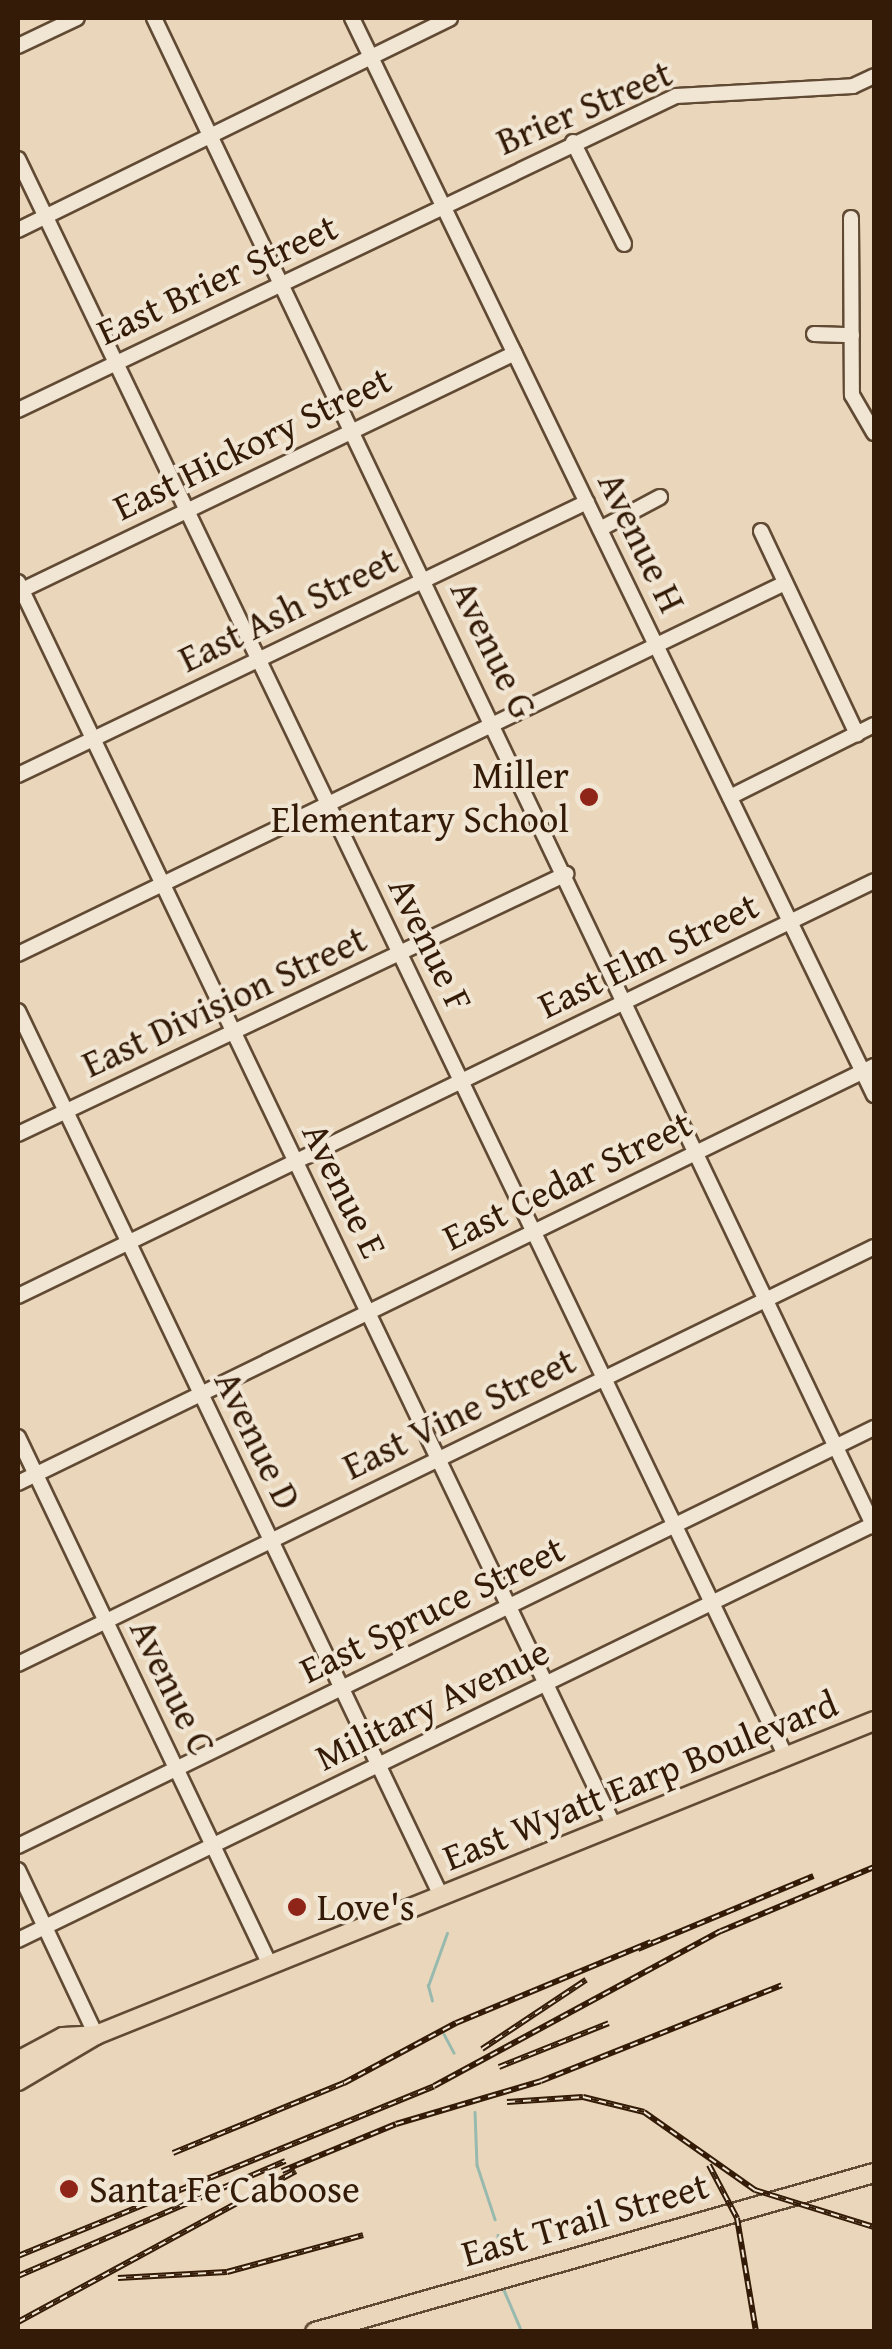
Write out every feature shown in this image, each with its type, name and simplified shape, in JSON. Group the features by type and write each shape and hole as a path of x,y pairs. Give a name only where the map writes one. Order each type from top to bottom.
{"main road":[{"name":"East Wyatt Earp Boulevard","path":"18,2081 96,2035 874,1721"},
{"name":"East Wyatt Earp Boulevard","path":"18,2061 63,2037 96,2035"},
{"name":"East Trail Street","path":"315,2332 874,2173"}],"street":[{"path":"18,46 77,18"},
{"name":"Avenue G","path":"154,18 770,1298 874,1525"},
{"name":"Avenue H","path":"352,18 790,922 869,1069 874,1095"},
{"path":"18,230 372,60 450,18"},
{"name":"Brier Street","path":"444,206 676,96 853,86 874,76"},
{"path":"573,142 624,244"},
{"name":"Avenue F","path":"18,159 786,1757"},
{"name":"East Brier Street","path":"18,410 444,206"},
{"path":"851,218 852,395 874,433"},
{"path":"814,334 852,335"},
{"name":"East Hickory Street","path":"19,588 515,353"},
{"path":"600,528 660,497"},
{"name":"East Ash Street","path":"18,775 587,502"},
{"path":"761,531 857,734"},
{"path":"18,954 785,583"},
{"name":"Avenue E","path":"19,588 368,1312 505,1608 614,1826"},
{"path":"730,796 874,725"},
{"name":"East Division Street","path":"18,1134 566,874"},
{"name":"East Elm Street","path":"18,1296 874,881"},
{"name":"Avenue D","path":"18,1011 441,1896"},
{"name":"East Cedar Street","path":"18,1482 869,1069"},
{"name":"East Vine Street","path":"18,1664 874,1247"},
{"name":"East Spruce Street","path":"18,1846 874,1428"},
{"name":"Avenue C","path":"18,1436 270,1965"},
{"name":"Military Avenue","path":"18,1940 874,1525"},
{"path":"18,1870 96,2035"}],"waterway":[{"path":"432,2001 428,1986 447,1933"},
{"path":"444,2034 454,2053"},
{"path":"475,2112 477,2165 495,2219"},
{"path":"498,2235 500,2257"},
{"path":"504,2290 522,2332"}],"railway":[{"path":"18,2256 434,2086 721,1931 874,1867"},
{"path":"638,1949 813,1876"},
{"path":"173,2153 344,2083 456,2023 651,1942"},
{"path":"482,2049 586,1980"},
{"path":"282,2171 396,2124 541,2081 782,1985"},
{"path":"499,2067 609,2023"},
{"path":"507,2102 583,2097 644,2112 755,2190 874,2227"},
{"path":"18,2276 285,2161"},
{"path":"709,2165 737,2218 756,2332"},
{"path":"18,2322 296,2171"},
{"path":"118,2278 227,2272 363,2235"}],"place":[{"name":"Miller Elementary School","path":"589,797"},
{"name":"Love's","path":"297,1907"},
{"name":"Santa Fe Caboose","path":"69,2189"}]}
